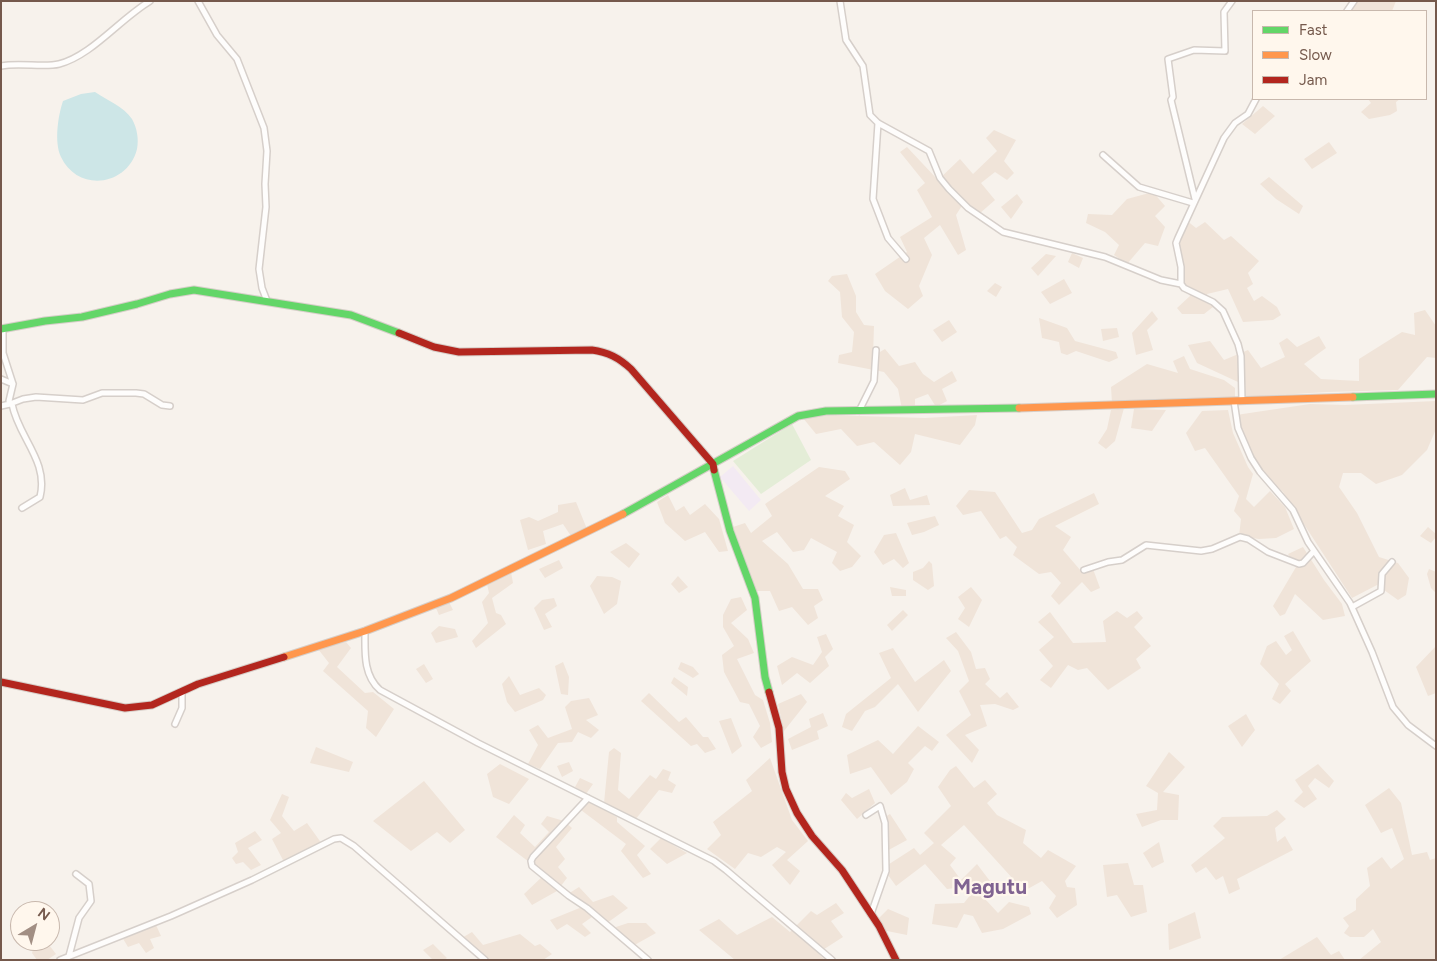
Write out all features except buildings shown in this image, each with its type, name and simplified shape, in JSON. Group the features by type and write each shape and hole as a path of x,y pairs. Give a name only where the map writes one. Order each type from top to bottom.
{"street":[{"path":"1,66 63,63 87,51 121,22 150,1"},
{"path":"198,1 217,35 237,59 264,128 267,151 265,215 259,268 260,280 267,301"},
{"path":"840,1 846,40 863,66 870,114 878,123 929,151 940,178 949,189 968,208 1003,232 1105,257 1161,280 1181,284 1188,292 1214,302 1223,311 1238,344 1241,356 1242,401"},
{"path":"1194,201 1171,100 1173,96 1168,59 1194,50 1225,51 1224,12 1232,1"},
{"path":"1181,284 1181,267 1176,243 1229,129 1235,122 1248,114 1255,100"},
{"path":"878,123 873,199 888,238 906,260"},
{"path":"1103,154 1139,188 1194,201"},
{"path":"22,508 40,497 42,479 37,459 15,416 11,404 13,384 2,354 2,329 45,321 82,317 170,294 194,290 358,317 434,347 459,352 608,351 631,368 713,464 730,531 754,598 765,677 779,728 782,772 786,789 797,813 812,836 842,870 871,914 896,960"},
{"path":"859,411 874,381 876,350"},
{"path":"1,379 13,384"},
{"path":"1,406 36,397 83,400 102,393 144,394 162,405 170,406"},
{"path":"1,682 125,708 152,705 198,684 366,631 451,598 606,524 798,416 826,411 961,410 1436,394"},
{"path":"1234,401 1238,428 1251,458 1260,472 1293,510 1306,538 1352,607 1393,707 1408,726 1436,746"},
{"path":"1084,570 1108,562 1122,560 1146,545 1201,550 1240,538 1248,539 1268,552 1299,564 1303,563 1314,551"},
{"path":"1352,607 1381,591 1382,574 1392,562"},
{"path":"366,631 365,656 369,675 372,684 380,690 478,743 714,861 832,960"},
{"path":"175,724 182,708 182,692"},
{"path":"588,798 533,857 531,861 532,866 587,908 648,960"},
{"path":"866,815 880,806 885,823 886,870 871,914"},
{"path":"60,960 171,916 252,880 334,839 341,838 354,846 485,960"},
{"path":"69,956 79,918 91,901 89,884 76,874"}],"shaded area":[{"path":"1354,1 1396,1 1392,10 1350,10"},
{"path":"1369,100 1399,100 1396,102 1397,111 1390,115 1369,119 1361,112 1371,103"},
{"path":"1263,106 1275,116 1255,134 1242,124"},
{"path":"994,130 1016,140 1004,161 1014,173 1007,180 995,172 981,183 995,200 979,214 963,204 956,215 966,250 958,255 940,225 924,238 932,255 919,286 923,296 908,309 885,291 875,274 907,252 900,237 932,217 917,190 925,183 900,152 907,147 938,180 960,159 973,174 997,151 986,138"},
{"path":"1329,142 1337,153 1312,169 1304,159"},
{"path":"1269,177 1303,206 1299,214 1276,199 1260,184"},
{"path":"1153,192 1165,206 1155,216 1165,227 1158,246 1145,243 1127,264 1114,255 1119,245 1105,232 1086,223 1088,214 1112,215 1127,199"},
{"path":"1017,194 1023,202 1011,219 1001,207"},
{"path":"1186,220 1196,228 1205,222 1224,240 1231,236 1259,261 1248,273 1253,284 1247,288 1254,301 1262,296 1277,307 1281,315 1273,320 1243,322 1228,289 1207,294 1213,307 1204,314 1182,314 1177,308 1190,296 1179,279 1178,247 1180,230"},
{"path":"1072,253 1083,258 1079,268 1068,262"},
{"path":"1046,254 1056,256 1038,276 1031,268"},
{"path":"847,274 856,296 856,312 864,325 874,326 873,356 885,349 899,366 915,362 923,374 934,382 952,371 957,381 942,389 947,401 936,407 928,394 915,399 915,410 902,409 898,389 884,372 838,363 839,355 852,352 854,332 842,317 840,292 828,281 832,276"},
{"path":"1064,279 1072,293 1050,304 1041,292"},
{"path":"995,283 1002,287 996,297 987,291"},
{"path":"1425,310 1436,326 1436,358 1427,357 1398,390 1246,397 1238,382 1197,363 1188,345 1210,341 1224,360 1248,350 1261,368 1285,357 1279,343 1287,338 1297,347 1319,336 1326,348 1304,364 1321,379 1359,381 1359,359 1402,332 1415,335 1414,313"},
{"path":"1152,311 1158,319 1147,330 1153,350 1136,355 1132,333"},
{"path":"1039,318 1067,328 1075,341 1116,352 1118,358 1109,362 1076,351 1067,355 1061,353 1059,342 1042,338"},
{"path":"949,320 957,332 942,342 933,330"},
{"path":"1117,328 1119,337 1103,341 1101,329"},
{"path":"1184,356 1190,369 1224,380 1235,388 1235,401 1112,403 1111,387 1147,364 1178,373 1173,361"},
{"path":"1436,401 1436,429 1427,450 1402,475 1376,484 1361,473 1343,473 1339,487 1357,513 1379,557 1398,563 1409,578 1406,595 1398,600 1377,585 1352,598 1283,492 1264,474 1251,454 1236,415 1310,404 1345,405"},
{"path":"1124,408 1115,441 1106,449 1098,443 1107,429 1111,410"},
{"path":"1134,409 1166,410 1152,431 1131,428"},
{"path":"1228,410 1233,433 1253,474 1246,499 1254,507 1270,491 1285,507 1294,529 1276,538 1259,539 1239,536 1241,519 1234,511 1239,496 1205,448 1195,451 1186,433 1202,411"},
{"path":"828,415 925,418 977,415 975,425 960,445 915,434 911,452 900,465 874,442 857,446 841,429 816,434 803,418"},
{"path":"733,466 761,500 749,511 720,477"},
{"path":"819,467 845,471 850,479 825,496 844,506 838,516 854,525 847,542 861,556 852,567 840,571 832,563 837,552 811,538 804,550 793,552 777,532 762,541 788,564 803,589 818,589 823,600 814,606 818,618 808,625 792,607 779,611 770,591 756,591 733,527 745,523 751,533 772,516 765,504"},
{"path":"905,488 910,500 927,495 930,505 893,506 890,495"},
{"path":"969,490 995,492 1022,533 1032,530 1039,519 1094,493 1099,504 1055,526 1071,537 1063,550 1081,571 1093,569 1100,588 1091,592 1082,582 1059,605 1051,596 1061,583 1051,572 1039,574 1013,555 1017,547 1006,536 1000,539 981,511 963,515 956,506"},
{"path":"668,495 676,511 684,506 690,515 705,504 719,519 728,551 719,552 705,532 685,541 665,523 657,502"},
{"path":"576,502 587,529 583,534 571,536 563,524 543,531 546,544 528,550 520,520 529,517 538,521 558,512 558,505"},
{"path":"935,516 939,525 912,535 907,523"},
{"path":"1428,527 1436,534 1431,543 1420,536"},
{"path":"896,533 909,563 903,568 894,559 883,565 874,552 884,535"},
{"path":"626,543 640,554 629,568 610,552"},
{"path":"1303,547 1342,604 1345,616 1323,620 1295,594 1285,614 1280,616 1273,606 1296,567 1288,554"},
{"path":"559,560 563,568 545,578 539,569"},
{"path":"929,561 932,564 934,586 928,590 913,580 913,572 923,568"},
{"path":"1429,569 1436,572 1436,593 1431,588 1427,574"},
{"path":"511,572 513,583 492,598 496,613 501,615 506,624 476,648 472,641 488,623 482,602 489,593 487,584"},
{"path":"597,576 612,577 621,581 617,604 604,614 590,586"},
{"path":"678,576 688,587 679,593 671,584"},
{"path":"890,587 906,590 906,596 892,596"},
{"path":"971,587 982,600 969,627 958,619 965,608 958,597"},
{"path":"741,597 747,610 731,623 748,639 754,653 737,659 755,695 763,700 770,723 772,742 761,748 753,737 760,726 749,704 740,702 724,672 722,655 734,646 723,627 723,615 731,599"},
{"path":"554,598 557,606 545,614 552,627 544,630 534,608 542,600"},
{"path":"449,602 453,610 439,615 436,608"},
{"path":"903,610 908,615 892,631 887,625"},
{"path":"1117,611 1127,618 1137,611 1143,618 1134,627 1151,646 1136,659 1141,668 1108,690 1087,668 1078,670 1068,665 1051,688 1040,680 1053,666 1039,650 1054,637 1038,622 1050,612 1073,643 1106,642 1103,621"},
{"path":"439,626 455,629 458,637 436,643 431,633"},
{"path":"1293,631 1311,661 1285,684 1291,691 1280,704 1272,699 1279,684 1260,664 1267,646 1276,641 1286,655 1292,650 1284,636"},
{"path":"956,632 971,652 976,669 985,668 990,679 985,684 1000,698 1007,692 1019,707 1013,710 995,704 980,705 987,726 965,735 979,750 972,763 946,735 971,715 959,691 969,681 958,651 946,638"},
{"path":"826,634 833,649 825,657 829,666 810,683 797,673 782,685 777,666 792,657 813,665 822,652 817,637"},
{"path":"346,642 351,648 337,667 365,693 373,692 394,709 376,737 366,728 368,711 323,671 329,663 318,649"},
{"path":"1436,646 1436,693 1428,696 1416,667"},
{"path":"893,648 915,682 944,660 951,671 918,712 898,684 875,707 865,711 852,731 842,727 846,714 891,678 879,653"},
{"path":"563,662 569,677 568,695 561,694 555,666"},
{"path":"681,662 693,667 699,674 693,678 678,669"},
{"path":"424,664 433,679 426,683 416,669"},
{"path":"509,676 520,695 539,688 546,695 543,700 515,712 507,702 502,684"},
{"path":"674,677 688,687 687,696 671,683"},
{"path":"649,693 679,722 686,717 703,737 708,737 716,749 705,753 697,744 691,746 641,701"},
{"path":"801,694 807,702 784,731 778,704"},
{"path":"589,698 598,715 586,720 599,730 591,738 578,732 572,742 558,743 540,769 528,764 538,745 529,730 538,725 548,738 572,729 565,707 571,701"},
{"path":"823,713 828,726 817,731 819,739 792,750 788,739 811,727 809,719"},
{"path":"1246,714 1255,730 1242,747 1228,726"},
{"path":"731,718 742,746 732,754 719,721"},
{"path":"918,726 939,742 932,751 925,746 908,763 914,769 907,782 891,795 871,767 850,774 847,755 878,740 893,754"},
{"path":"316,747 353,762 349,772 310,763"},
{"path":"614,748 621,753 618,790 629,799 650,775 656,779 663,769 671,772 668,780 676,785 672,793 659,790 635,820 604,803 609,752"},
{"path":"1169,752 1185,767 1163,792 1179,795 1178,820 1161,820 1142,827 1136,814 1157,810 1158,793 1146,786"},
{"path":"770,758 792,820 808,841 787,860 800,871 790,885 772,865 786,852 777,847 761,857 748,853 735,869 707,849 721,835 713,822 752,791 746,780"},
{"path":"569,762 573,771 562,777 557,766"},
{"path":"500,764 529,779 509,804 493,797 487,774"},
{"path":"1318,764 1334,781 1329,788 1315,778 1308,786 1317,799 1304,808 1294,801 1303,792 1295,780"},
{"path":"956,766 974,788 985,780 997,794 987,803 997,815 1026,830 1023,843 1041,858 1048,850 1076,866 1065,881 1067,887 1075,888 1077,905 1057,918 1049,908 1056,896 1042,881 1024,891 964,825 941,845 956,858 950,865 961,880 977,864 996,889 986,900 998,913 1009,902 1029,907 1031,914 1003,929 982,933 973,916 964,914 957,928 932,924 935,904 964,903 971,894 964,887 947,889 925,864 896,886 883,868 914,848 920,855 934,843 924,833 951,806 938,787 950,770"},
{"path":"580,778 593,784 586,794 575,787"},
{"path":"424,781 465,830 450,843 437,832 411,851 373,821"},
{"path":"1389,788 1401,803 1412,855 1427,852 1430,860 1436,858 1436,960 1359,960 1381,942 1373,929 1364,937 1350,937 1344,933 1349,926 1343,918 1356,910 1356,899 1370,886 1367,868 1382,857 1391,869 1404,859 1392,828 1381,833 1365,805"},
{"path":"869,789 875,803 857,819 841,800 846,793 852,798"},
{"path":"282,794 289,797 282,816 294,831 307,823 322,844 284,862 272,839 281,833 270,820"},
{"path":"586,799 617,817 617,822 645,846 637,855 651,874 643,878 621,851 626,844 577,807"},
{"path":"1277,810 1286,819 1275,828 1277,842 1285,836 1293,850 1237,879 1240,889 1229,894 1223,876 1216,880 1206,867 1196,873 1191,865 1225,838 1213,826 1222,817 1267,816"},
{"path":"890,814 907,840 885,852 883,818"},
{"path":"514,815 525,825 520,833 535,847 549,832 541,824 547,816 564,821 572,828 556,847 565,859 558,867 567,878 557,891 532,905 524,894 545,874 496,837"},
{"path":"255,831 262,840 248,848 261,865 251,870 243,862 236,864 232,858 238,852 235,843"},
{"path":"661,838 687,853 667,864 650,849"},
{"path":"1159,842 1164,862 1152,868 1143,853"},
{"path":"1128,863 1134,885 1143,885 1147,912 1131,917 1117,895 1107,897 1103,865"},
{"path":"579,887 593,902 613,895 628,908 607,923 592,917 582,924 591,933 585,937 567,924 557,930 550,920 582,907 568,894"},
{"path":"836,903 844,913 831,921 843,937 818,953 825,960 735,960 699,930 719,919 737,935 772,917 790,932 811,911 817,915"},
{"path":"888,909 909,918 907,935 882,930 876,921"},
{"path":"1195,912 1201,938 1169,950 1168,924"},
{"path":"628,923 646,923 656,933 631,947 613,928"},
{"path":"156,925 161,936 150,939 154,948 146,953 139,943 128,947 122,937"},
{"path":"472,932 483,945 520,934 535,946 540,944 552,954 543,960 483,960 460,939"},
{"path":"1317,937 1331,955 1339,951 1345,960 1279,960"},
{"path":"433,944 447,958 444,960 433,960 423,950"},
{"path":"33,951 54,951 56,954 47,960 37,960"}],"green space":[{"path":"792,424 811,460 761,494 733,461"}],"water":[{"path":"95,92 120,107 129,115 138,137 137,149 132,161 124,171 102,180 90,180 79,176 69,169 61,157 57,137 58,121 63,101 81,94"}],"traffic: fast":[{"path":"1,329 82,317 170,294 194,290 351,315 399,333"},
{"path":"1353,397 1436,394"},
{"path":"623,514 798,416 826,411 1019,408"},
{"path":"714,470 730,531 755,598 765,677 769,692"}],"traffic: slow":[{"path":"1019,408 1353,397"},
{"path":"284,657 365,631 451,598 623,514"}],"traffic: jam":[{"path":"399,333 434,347 459,352 592,350 608,354 631,369 713,464 714,470"},
{"path":"1,682 125,708 152,705 198,684 284,657"},
{"path":"769,692 779,728 782,772 786,789 797,813 812,836 842,870 879,926 896,960"}],"district":[{"name":"Magutu","path":"990,888"}]}
